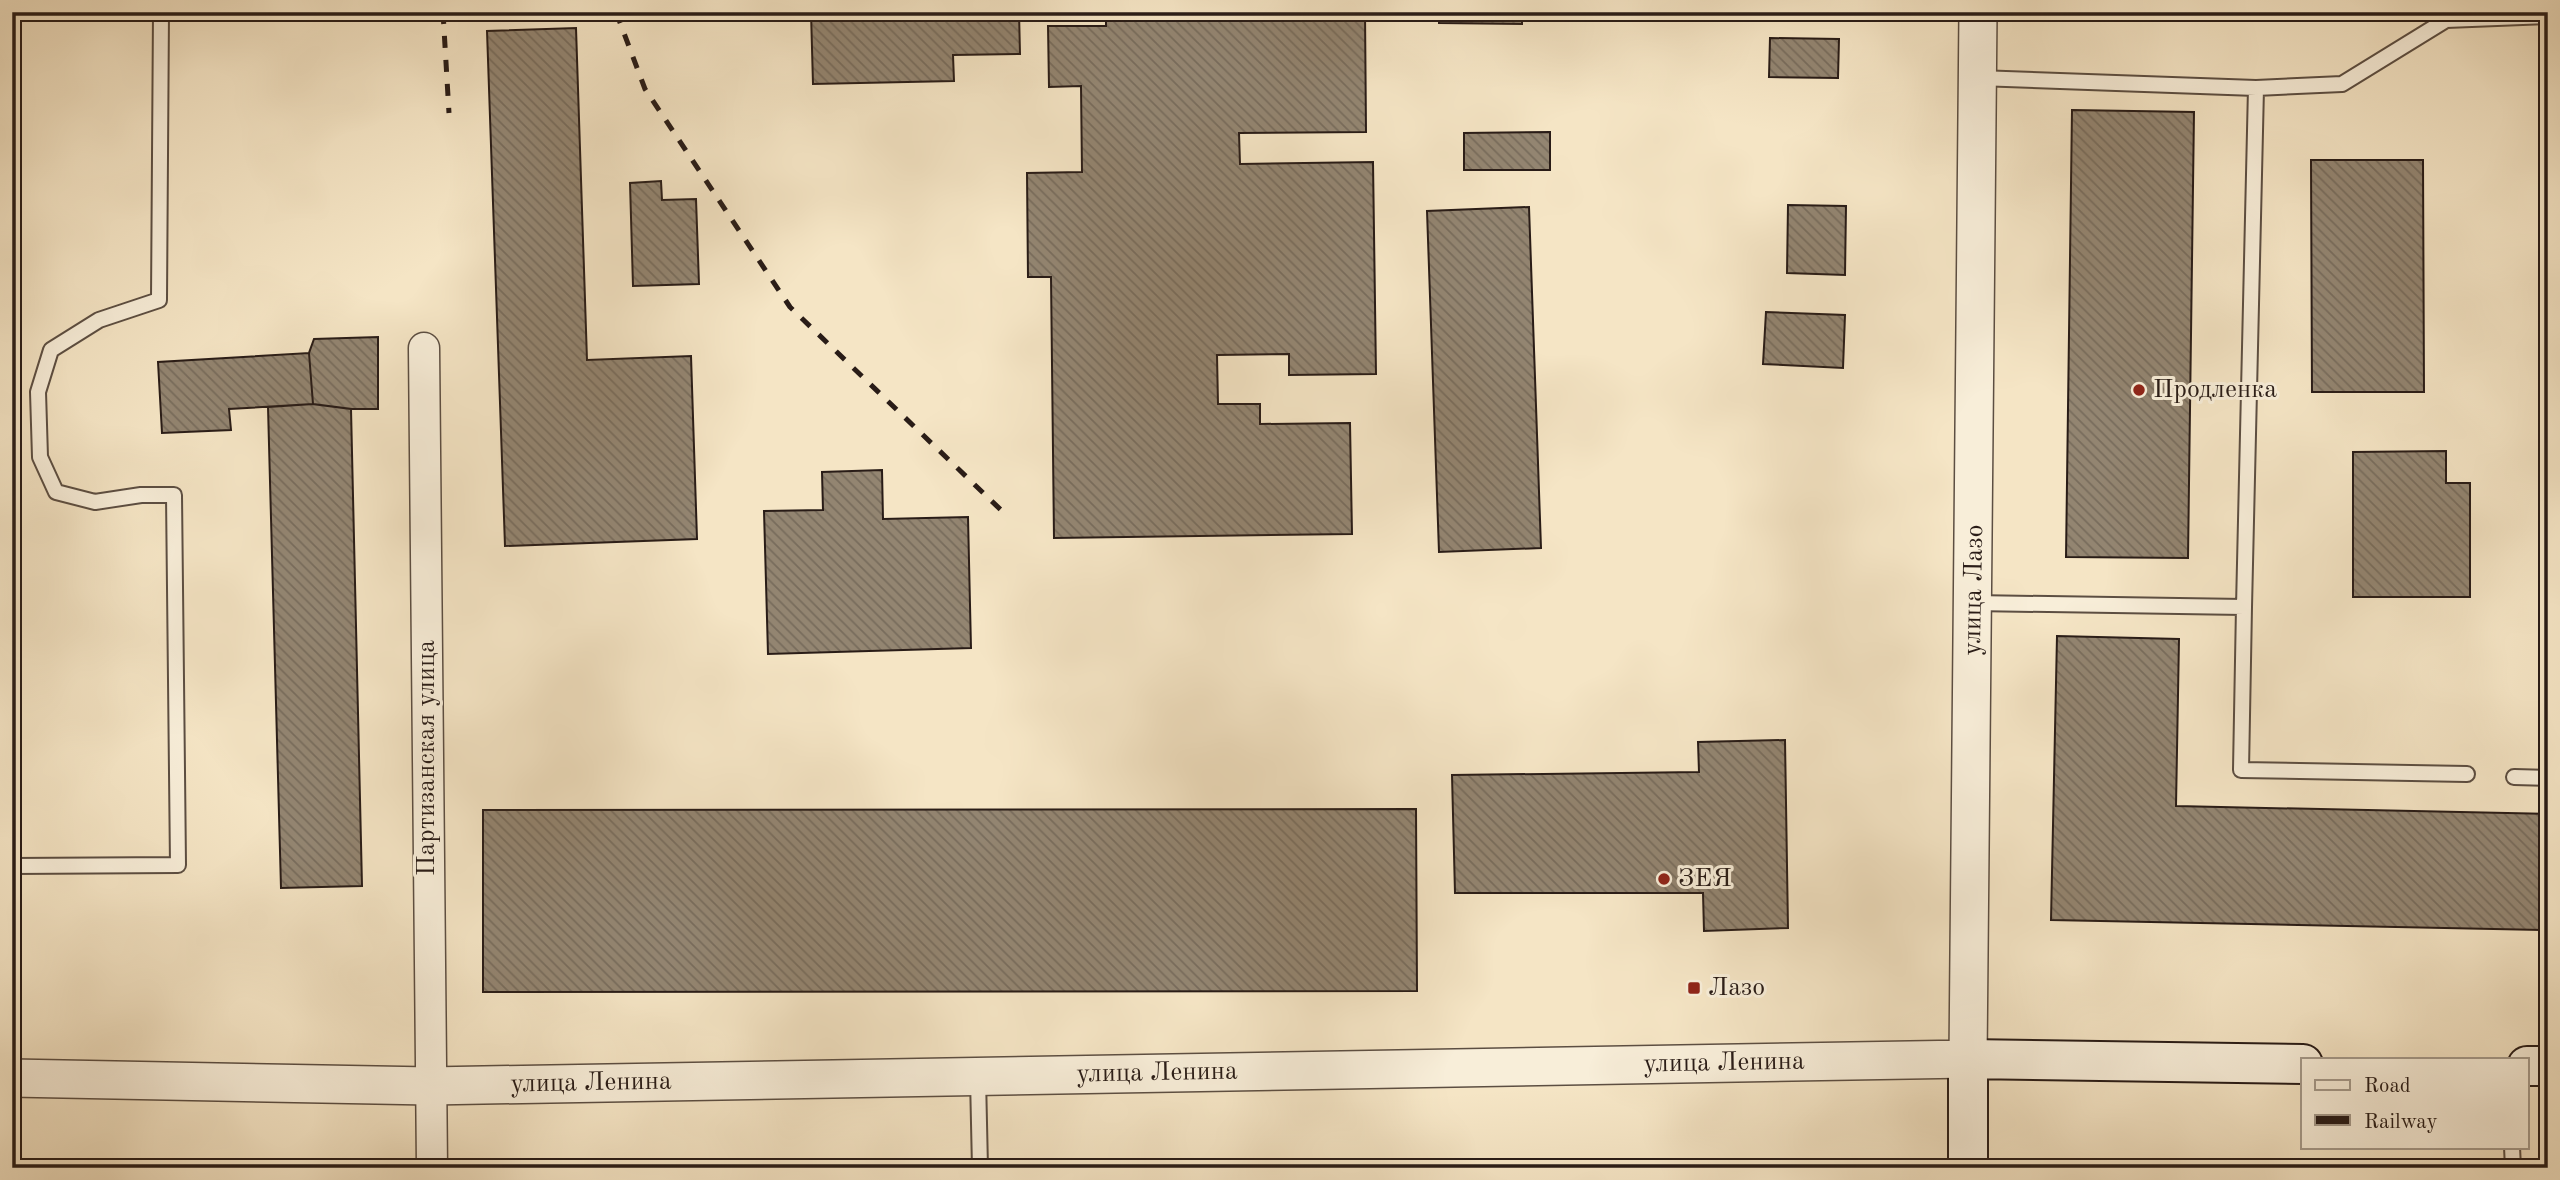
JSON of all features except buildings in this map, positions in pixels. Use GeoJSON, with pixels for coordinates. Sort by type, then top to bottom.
{"type":"FeatureCollection","features":[{"type":"Feature","properties":{"kind":"main road","name":"улица Ленина"},"geometry":{"type":"LineString","coordinates":[[1968,1059],[2301,1063]]}},
{"type":"Feature","properties":{"kind":"main road","name":"улица Лазо"},"geometry":{"type":"LineString","coordinates":[[1968,1059],[1968,1168]]}},
{"type":"Feature","properties":{"kind":"main road"},"geometry":{"type":"LineString","coordinates":[[2528,1066],[2548,1066]]}},
{"type":"Feature","properties":{"kind":"street","name":"улица Лазо"},"geometry":{"type":"LineString","coordinates":[[1968,1059],[1978,12]]}},
{"type":"Feature","properties":{"kind":"street","name":"Партизанская улица"},"geometry":{"type":"LineString","coordinates":[[424,348],[432,1168]]}},
{"type":"Feature","properties":{"kind":"street","name":"улица Ленина"},"geometry":{"type":"LineString","coordinates":[[12,1078],[430,1086],[1968,1059]]}},
{"type":"Feature","properties":{"kind":"lane"},"geometry":{"type":"LineString","coordinates":[[12,866],[178,865],[174,495],[141,495],[95,502],[56,492],[40,457],[38,392],[51,350],[99,320],[159,300],[161,12]]}},
{"type":"Feature","properties":{"kind":"lane"},"geometry":{"type":"LineString","coordinates":[[1978,78],[2256,88],[2342,84],[2446,16],[2548,16]]}},
{"type":"Feature","properties":{"kind":"lane"},"geometry":{"type":"LineString","coordinates":[[2256,88],[2241,769],[2468,774]]}},
{"type":"Feature","properties":{"kind":"lane"},"geometry":{"type":"LineString","coordinates":[[1973,603],[2244,607]]}},
{"type":"Feature","properties":{"kind":"lane"},"geometry":{"type":"LineString","coordinates":[[2514,777],[2548,778]]}},
{"type":"Feature","properties":{"kind":"lane"},"geometry":{"type":"LineString","coordinates":[[978,1077],[980,1168]]}},
{"type":"Feature","properties":{"kind":"lane"},"geometry":{"type":"LineString","coordinates":[[2512,1148],[2513,1168]]}},
{"type":"Feature","properties":{"kind":"railway"},"geometry":{"type":"LineString","coordinates":[[443,12],[449,113]]}},
{"type":"Feature","properties":{"kind":"railway"},"geometry":{"type":"LineString","coordinates":[[616,12],[645,89],[790,307],[1002,511]]}},
{"type":"Feature","properties":{"kind":"place","name":"Продленка"},"geometry":{"type":"Point","coordinates":[2139,390]}},
{"type":"Feature","properties":{"kind":"place","name":"ЗЕЯ"},"geometry":{"type":"Point","coordinates":[1664,879]}},
{"type":"Feature","properties":{"kind":"place","name":"Лазо"},"geometry":{"type":"Point","coordinates":[1694,988]}}]}
